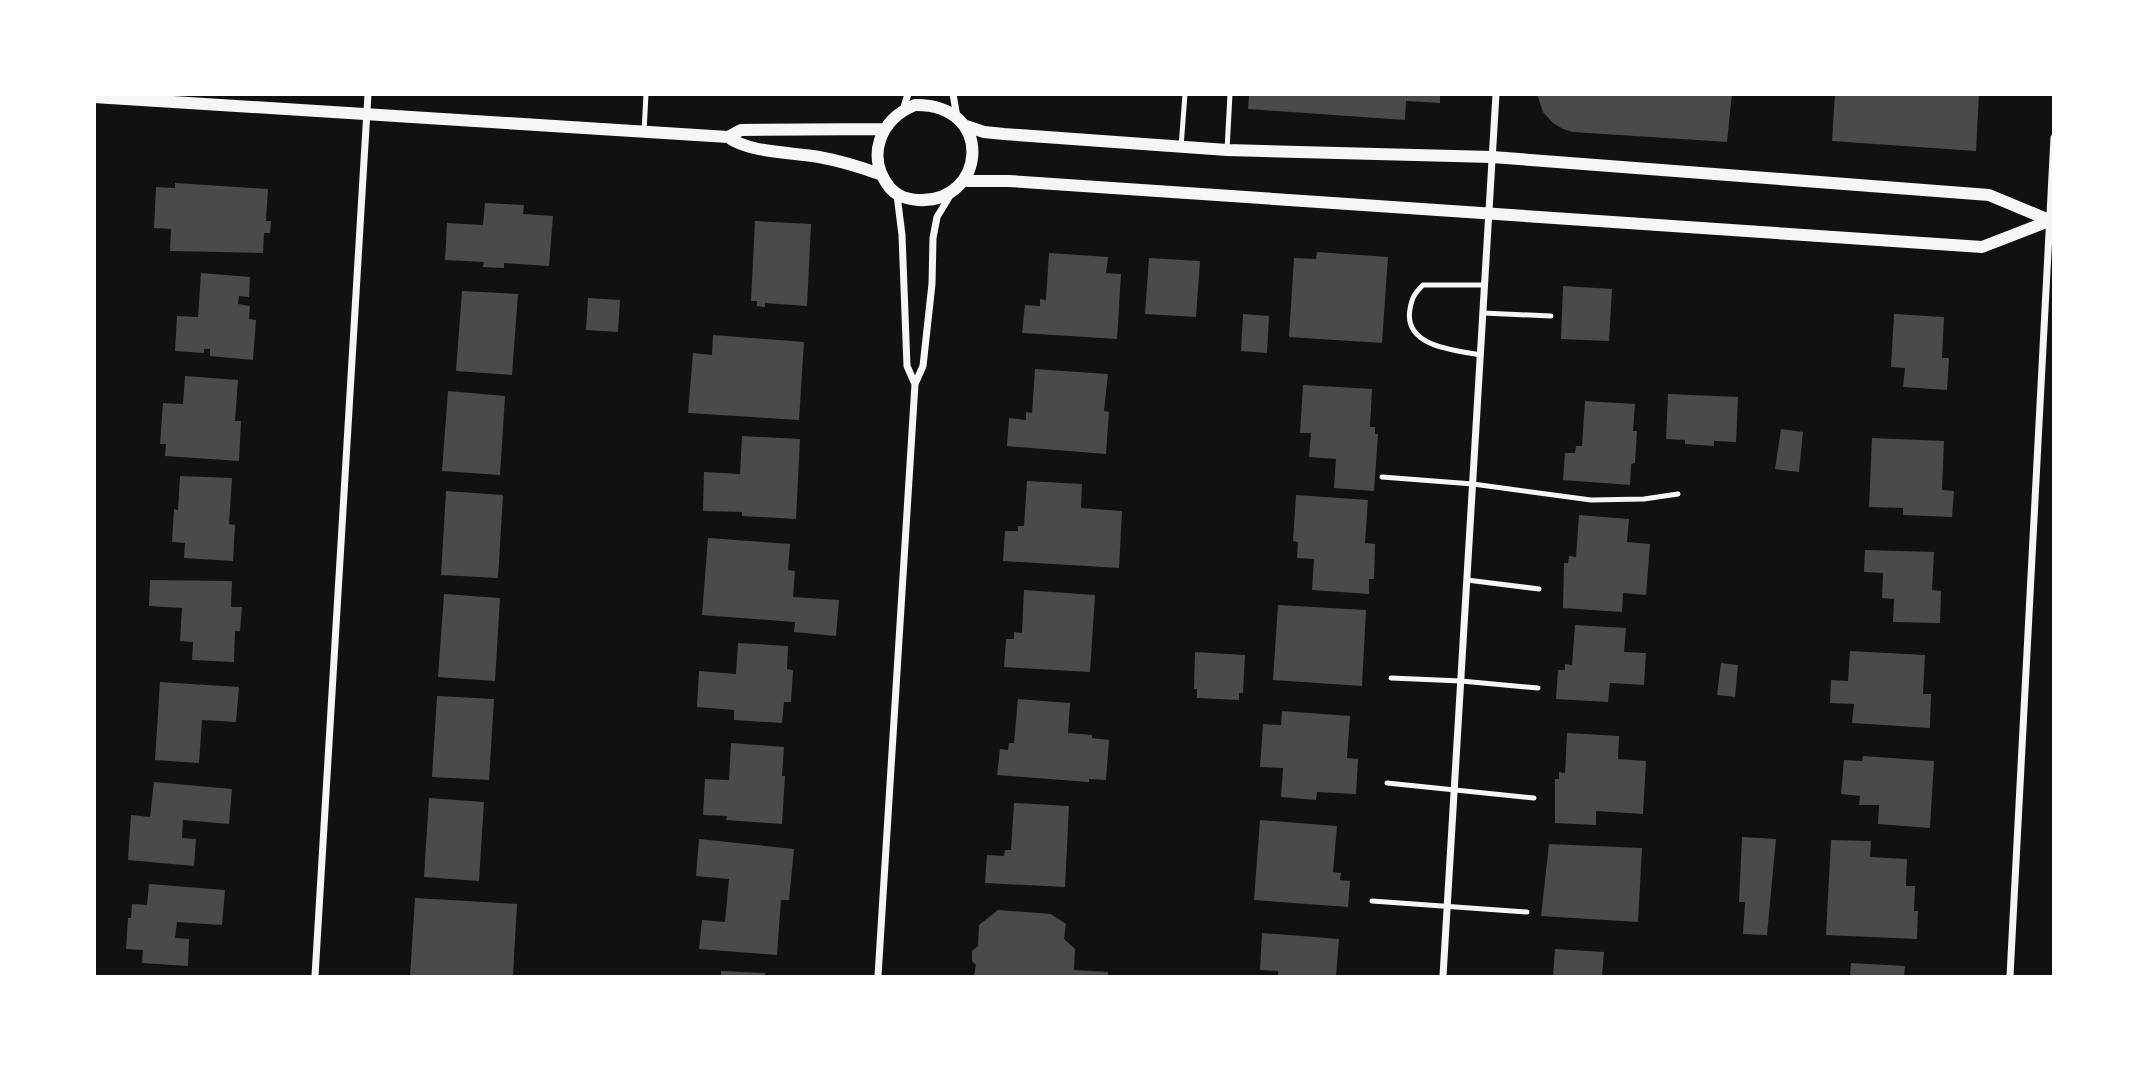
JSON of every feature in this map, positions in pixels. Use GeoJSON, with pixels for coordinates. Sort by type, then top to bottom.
{"type":"FeatureCollection","features":[{"type":"Feature","properties":{"kind":"street"},"geometry":{"type":"LineString","coordinates":[[315,976],[368,94]]}},
{"type":"Feature","properties":{"kind":"street"},"geometry":{"type":"LineString","coordinates":[[903,110],[908,94]]}},
{"type":"Feature","properties":{"kind":"street"},"geometry":{"type":"LineString","coordinates":[[878,976],[915,384],[923,366],[937,217],[951,193],[963,181],[972,156],[971,140],[953,94]]}},
{"type":"Feature","properties":{"kind":"street"},"geometry":{"type":"LineString","coordinates":[[1443,976],[1496,94]]}},
{"type":"Feature","properties":{"kind":"street"},"geometry":{"type":"LineString","coordinates":[[94,97],[728,136],[741,130],[884,129]]}},
{"type":"Feature","properties":{"kind":"street"},"geometry":{"type":"LineString","coordinates":[[915,384],[907,366],[902,235],[897,195],[882,175],[878,147],[884,129],[892,118],[915,106],[944,108],[962,122],[984,132],[1004,134],[1227,150],[1492,157],[1989,195],[2051,221]]}},
{"type":"Feature","properties":{"kind":"street"},"geometry":{"type":"LineString","coordinates":[[728,136],[739,145],[856,164],[882,175]]}},
{"type":"Feature","properties":{"kind":"street"},"geometry":{"type":"LineString","coordinates":[[2010,976],[2051,221],[2053,138]]}},
{"type":"Feature","properties":{"kind":"street"},"geometry":{"type":"LineString","coordinates":[[963,181],[1009,181],[1982,247],[2051,221]]}},
{"type":"Feature","properties":{"kind":"street"},"geometry":{"type":"LineString","coordinates":[[897,195],[923,200],[951,193]]}},
{"type":"Feature","properties":{"kind":"lane"},"geometry":{"type":"LineString","coordinates":[[644,132],[646,94]]}},
{"type":"Feature","properties":{"kind":"lane"},"geometry":{"type":"LineString","coordinates":[[1181,147],[1185,94]]}},
{"type":"Feature","properties":{"kind":"lane"},"geometry":{"type":"LineString","coordinates":[[1227,150],[1230,94]]}},
{"type":"Feature","properties":{"kind":"lane"},"geometry":{"type":"LineString","coordinates":[[1481,355],[1441,348],[1424,340],[1414,331],[1408,317],[1413,295],[1423,285],[1485,285]]}},
{"type":"Feature","properties":{"kind":"lane"},"geometry":{"type":"LineString","coordinates":[[1483,313],[1551,316]]}},
{"type":"Feature","properties":{"kind":"lane"},"geometry":{"type":"LineString","coordinates":[[1382,477],[1473,484],[1591,500],[1644,499],[1678,494]]}},
{"type":"Feature","properties":{"kind":"lane"},"geometry":{"type":"LineString","coordinates":[[1467,580],[1539,589]]}},
{"type":"Feature","properties":{"kind":"lane"},"geometry":{"type":"LineString","coordinates":[[1391,678],[1538,688]]}},
{"type":"Feature","properties":{"kind":"lane"},"geometry":{"type":"LineString","coordinates":[[1387,783],[1534,798]]}},
{"type":"Feature","properties":{"kind":"lane"},"geometry":{"type":"LineString","coordinates":[[1372,901],[1527,912]]}},
{"type":"Feature","properties":{"kind":"building"},"geometry":{"type":"Polygon","coordinates":[[[1249,94],[1440,94],[1440,103],[1406,101],[1405,120],[1248,109],[1249,94]]]}},
{"type":"Feature","properties":{"kind":"building"},"geometry":{"type":"Polygon","coordinates":[[[1537,94],[1732,94],[1727,142],[1573,132],[1553,123],[1543,112],[1537,94]]]}},
{"type":"Feature","properties":{"kind":"building"},"geometry":{"type":"Polygon","coordinates":[[[1835,94],[1979,94],[1976,151],[1832,141],[1835,94]]]}},
{"type":"Feature","properties":{"kind":"building"},"geometry":{"type":"Polygon","coordinates":[[[175,183],[268,189],[266,221],[271,221],[270,233],[264,233],[263,253],[170,251],[171,229],[154,228],[156,187],[175,188],[175,183]]]}},
{"type":"Feature","properties":{"kind":"building"},"geometry":{"type":"Polygon","coordinates":[[[485,203],[524,205],[523,214],[553,216],[549,266],[504,263],[504,268],[483,267],[484,262],[445,260],[447,223],[483,225],[485,203]]]}},
{"type":"Feature","properties":{"kind":"building"},"geometry":{"type":"Polygon","coordinates":[[[755,221],[811,224],[807,306],[765,303],[765,307],[757,306],[757,301],[751,301],[755,221]]]}},
{"type":"Feature","properties":{"kind":"building"},"geometry":{"type":"Polygon","coordinates":[[[1317,252],[1388,257],[1382,343],[1289,337],[1294,258],[1316,259],[1317,252]]]}},
{"type":"Feature","properties":{"kind":"building"},"geometry":{"type":"Polygon","coordinates":[[[1049,253],[1108,257],[1106,273],[1121,274],[1117,339],[1022,333],[1025,305],[1040,306],[1040,299],[1046,300],[1049,253]]]}},
{"type":"Feature","properties":{"kind":"building"},"geometry":{"type":"Polygon","coordinates":[[[1149,258],[1200,261],[1196,317],[1145,314],[1149,258]]]}},
{"type":"Feature","properties":{"kind":"building"},"geometry":{"type":"Polygon","coordinates":[[[201,273],[250,277],[249,297],[239,296],[238,304],[250,306],[249,319],[256,320],[253,360],[210,356],[210,349],[204,349],[204,353],[175,351],[177,316],[198,317],[201,273]]]}},
{"type":"Feature","properties":{"kind":"building"},"geometry":{"type":"Polygon","coordinates":[[[1563,286],[1612,289],[1609,341],[1561,339],[1563,286]]]}},
{"type":"Feature","properties":{"kind":"building"},"geometry":{"type":"Polygon","coordinates":[[[462,291],[518,294],[512,375],[456,371],[462,291]]]}},
{"type":"Feature","properties":{"kind":"building"},"geometry":{"type":"Polygon","coordinates":[[[588,298],[620,300],[618,332],[586,330],[588,298]]]}},
{"type":"Feature","properties":{"kind":"building"},"geometry":{"type":"Polygon","coordinates":[[[1243,314],[1269,316],[1267,353],[1241,351],[1243,314]]]}},
{"type":"Feature","properties":{"kind":"building"},"geometry":{"type":"Polygon","coordinates":[[[1894,314],[1944,317],[1942,358],[1949,358],[1947,390],[1903,387],[1905,368],[1891,367],[1894,314]]]}},
{"type":"Feature","properties":{"kind":"building"},"geometry":{"type":"Polygon","coordinates":[[[713,335],[804,342],[799,420],[688,413],[693,353],[712,355],[713,335]]]}},
{"type":"Feature","properties":{"kind":"building"},"geometry":{"type":"Polygon","coordinates":[[[1035,369],[1108,374],[1104,411],[1109,412],[1106,454],[1007,446],[1009,418],[1026,420],[1026,412],[1032,413],[1035,369]]]}},
{"type":"Feature","properties":{"kind":"building"},"geometry":{"type":"Polygon","coordinates":[[[185,376],[238,380],[235,421],[241,421],[239,461],[165,456],[166,444],[160,444],[163,403],[183,404],[185,376]]]}},
{"type":"Feature","properties":{"kind":"building"},"geometry":{"type":"Polygon","coordinates":[[[1303,385],[1372,389],[1370,427],[1375,427],[1375,434],[1378,434],[1374,491],[1334,488],[1336,459],[1309,457],[1311,433],[1300,433],[1303,385]]]}},
{"type":"Feature","properties":{"kind":"building"},"geometry":{"type":"Polygon","coordinates":[[[448,391],[505,396],[500,475],[442,471],[448,391]]]}},
{"type":"Feature","properties":{"kind":"building"},"geometry":{"type":"Polygon","coordinates":[[[1668,394],[1738,397],[1736,442],[1714,441],[1714,446],[1685,444],[1685,440],[1666,439],[1668,394]]]}},
{"type":"Feature","properties":{"kind":"building"},"geometry":{"type":"Polygon","coordinates":[[[1585,401],[1635,404],[1633,431],[1637,431],[1635,463],[1631,464],[1630,485],[1563,480],[1565,453],[1575,453],[1576,446],[1582,446],[1585,401]]]}},
{"type":"Feature","properties":{"kind":"building"},"geometry":{"type":"Polygon","coordinates":[[[1781,429],[1803,432],[1799,472],[1775,469],[1781,429]]]}},
{"type":"Feature","properties":{"kind":"building"},"geometry":{"type":"Polygon","coordinates":[[[742,436],[800,439],[796,519],[742,516],[742,512],[703,511],[704,472],[740,474],[742,436]]]}},
{"type":"Feature","properties":{"kind":"building"},"geometry":{"type":"Polygon","coordinates":[[[1872,438],[1944,441],[1942,490],[1954,491],[1952,517],[1903,515],[1903,508],[1869,507],[1872,438]]]}},
{"type":"Feature","properties":{"kind":"building"},"geometry":{"type":"Polygon","coordinates":[[[180,476],[232,478],[229,524],[235,525],[233,561],[184,558],[185,543],[172,542],[174,509],[178,510],[180,476]]]}},
{"type":"Feature","properties":{"kind":"building"},"geometry":{"type":"Polygon","coordinates":[[[1027,481],[1082,484],[1081,508],[1122,511],[1119,568],[1003,561],[1005,531],[1018,531],[1018,526],[1024,526],[1027,481]]]}},
{"type":"Feature","properties":{"kind":"building"},"geometry":{"type":"Polygon","coordinates":[[[446,491],[503,495],[498,578],[441,575],[446,491]]]}},
{"type":"Feature","properties":{"kind":"building"},"geometry":{"type":"Polygon","coordinates":[[[1296,495],[1368,500],[1365,543],[1375,544],[1374,579],[1369,579],[1369,594],[1312,590],[1314,559],[1297,558],[1298,542],[1293,541],[1296,495]]]}},
{"type":"Feature","properties":{"kind":"building"},"geometry":{"type":"Polygon","coordinates":[[[1579,515],[1629,519],[1627,542],[1650,544],[1646,595],[1623,593],[1622,612],[1563,608],[1564,563],[1568,563],[1569,556],[1576,557],[1579,515]]]}},
{"type":"Feature","properties":{"kind":"building"},"geometry":{"type":"Polygon","coordinates":[[[708,538],[790,544],[788,570],[795,571],[793,597],[839,600],[836,636],[794,632],[795,622],[702,615],[708,538]]]}},
{"type":"Feature","properties":{"kind":"building"},"geometry":{"type":"Polygon","coordinates":[[[1865,550],[1934,552],[1932,590],[1941,591],[1940,623],[1893,622],[1894,599],[1882,598],[1883,573],[1864,572],[1865,550]]]}},
{"type":"Feature","properties":{"kind":"building"},"geometry":{"type":"Polygon","coordinates":[[[150,580],[232,581],[231,607],[242,607],[240,631],[235,631],[234,662],[192,660],[193,642],[180,641],[182,608],[149,606],[150,580]]]}},
{"type":"Feature","properties":{"kind":"building"},"geometry":{"type":"Polygon","coordinates":[[[1024,590],[1095,595],[1090,672],[1004,667],[1006,639],[1014,639],[1014,632],[1022,633],[1024,590]]]}},
{"type":"Feature","properties":{"kind":"building"},"geometry":{"type":"Polygon","coordinates":[[[444,594],[500,598],[495,681],[438,677],[444,594]]]}},
{"type":"Feature","properties":{"kind":"building"},"geometry":{"type":"Polygon","coordinates":[[[1278,605],[1366,610],[1362,686],[1273,680],[1278,605]]]}},
{"type":"Feature","properties":{"kind":"building"},"geometry":{"type":"Polygon","coordinates":[[[1575,625],[1626,628],[1624,652],[1646,653],[1644,685],[1610,683],[1608,702],[1556,699],[1558,670],[1565,670],[1565,664],[1572,665],[1575,625]]]}},
{"type":"Feature","properties":{"kind":"building"},"geometry":{"type":"Polygon","coordinates":[[[738,643],[788,646],[787,669],[793,670],[791,702],[784,702],[782,723],[734,720],[734,710],[697,707],[699,671],[736,674],[738,643]]]}},
{"type":"Feature","properties":{"kind":"building"},"geometry":{"type":"Polygon","coordinates":[[[1850,651],[1925,655],[1923,694],[1931,694],[1930,728],[1852,723],[1854,704],[1830,703],[1831,680],[1848,681],[1850,651]]]}},
{"type":"Feature","properties":{"kind":"building"},"geometry":{"type":"Polygon","coordinates":[[[1195,652],[1245,655],[1243,693],[1239,693],[1239,700],[1197,698],[1197,689],[1194,689],[1195,652]]]}},
{"type":"Feature","properties":{"kind":"building"},"geometry":{"type":"Polygon","coordinates":[[[1721,663],[1738,665],[1735,697],[1717,695],[1721,663]]]}},
{"type":"Feature","properties":{"kind":"building"},"geometry":{"type":"Polygon","coordinates":[[[160,682],[239,687],[236,722],[202,720],[199,763],[155,760],[160,682]]]}},
{"type":"Feature","properties":{"kind":"building"},"geometry":{"type":"Polygon","coordinates":[[[437,696],[494,699],[489,780],[432,777],[437,696]]]}},
{"type":"Feature","properties":{"kind":"building"},"geometry":{"type":"Polygon","coordinates":[[[1018,699],[1070,703],[1068,733],[1109,740],[1106,780],[1089,779],[1089,782],[997,775],[1000,749],[1008,750],[1009,743],[1014,743],[1018,699]]]}},
{"type":"Feature","properties":{"kind":"building"},"geometry":{"type":"Polygon","coordinates":[[[1282,711],[1350,716],[1347,758],[1358,759],[1356,794],[1317,792],[1316,800],[1281,797],[1283,768],[1260,767],[1263,724],[1281,725],[1282,711]]]}},
{"type":"Feature","properties":{"kind":"building"},"geometry":{"type":"Polygon","coordinates":[[[1567,733],[1619,736],[1618,759],[1646,761],[1643,814],[1596,811],[1596,825],[1555,823],[1555,779],[1559,779],[1559,772],[1565,773],[1567,733]]]}},
{"type":"Feature","properties":{"kind":"building"},"geometry":{"type":"Polygon","coordinates":[[[731,743],[784,747],[782,824],[726,820],[727,816],[703,815],[705,779],[729,780],[731,743]]]}},
{"type":"Feature","properties":{"kind":"building"},"geometry":{"type":"Polygon","coordinates":[[[1863,756],[1934,761],[1930,828],[1878,824],[1879,805],[1859,805],[1860,796],[1841,794],[1844,760],[1862,761],[1863,756]]]}},
{"type":"Feature","properties":{"kind":"building"},"geometry":{"type":"Polygon","coordinates":[[[154,782],[232,789],[229,824],[183,820],[182,838],[196,839],[194,866],[128,860],[131,815],[150,817],[154,782]]]}},
{"type":"Feature","properties":{"kind":"building"},"geometry":{"type":"Polygon","coordinates":[[[429,798],[484,802],[479,881],[424,877],[429,798]]]}},
{"type":"Feature","properties":{"kind":"building"},"geometry":{"type":"Polygon","coordinates":[[[1014,803],[1069,806],[1065,887],[985,883],[987,855],[1004,856],[1005,850],[1011,850],[1014,803]]]}},
{"type":"Feature","properties":{"kind":"building"},"geometry":{"type":"Polygon","coordinates":[[[1260,820],[1337,826],[1333,872],[1341,873],[1340,880],[1350,881],[1348,907],[1254,900],[1260,820]]]}},
{"type":"Feature","properties":{"kind":"building"},"geometry":{"type":"Polygon","coordinates":[[[1742,837],[1776,839],[1767,935],[1743,934],[1745,902],[1739,902],[1742,837]]]}},
{"type":"Feature","properties":{"kind":"building"},"geometry":{"type":"Polygon","coordinates":[[[699,839],[794,849],[789,900],[781,900],[777,955],[699,949],[702,920],[725,922],[729,879],[696,876],[699,839]]]}},
{"type":"Feature","properties":{"kind":"building"},"geometry":{"type":"Polygon","coordinates":[[[1831,840],[1871,841],[1870,857],[1907,859],[1906,886],[1915,886],[1917,939],[1826,935],[1831,840]]]}},
{"type":"Feature","properties":{"kind":"building"},"geometry":{"type":"Polygon","coordinates":[[[1549,844],[1642,848],[1638,922],[1541,916],[1549,844]]]}},
{"type":"Feature","properties":{"kind":"building"},"geometry":{"type":"Polygon","coordinates":[[[149,884],[225,890],[222,925],[177,922],[175,938],[189,939],[188,966],[142,963],[143,950],[126,949],[128,918],[131,918],[132,904],[147,905],[149,884]]]}},
{"type":"Feature","properties":{"kind":"building"},"geometry":{"type":"Polygon","coordinates":[[[415,898],[517,904],[513,976],[410,976],[415,898]]]}},
{"type":"Feature","properties":{"kind":"building"},"geometry":{"type":"Polygon","coordinates":[[[998,910],[1051,914],[1066,924],[1064,939],[1075,949],[1074,970],[1108,972],[1108,976],[974,976],[976,965],[972,961],[972,951],[978,946],[979,925],[998,910]]]}},
{"type":"Feature","properties":{"kind":"building"},"geometry":{"type":"Polygon","coordinates":[[[1262,933],[1339,939],[1336,976],[1278,976],[1278,971],[1260,970],[1262,933]]]}},
{"type":"Feature","properties":{"kind":"building"},"geometry":{"type":"Polygon","coordinates":[[[1555,949],[1604,952],[1602,976],[1553,976],[1555,949]]]}},
{"type":"Feature","properties":{"kind":"building"},"geometry":{"type":"Polygon","coordinates":[[[1851,963],[1905,966],[1904,976],[1850,976],[1851,963]]]}},
{"type":"Feature","properties":{"kind":"building"},"geometry":{"type":"Polygon","coordinates":[[[721,971],[765,973],[765,976],[721,976],[721,971]]]}}]}
